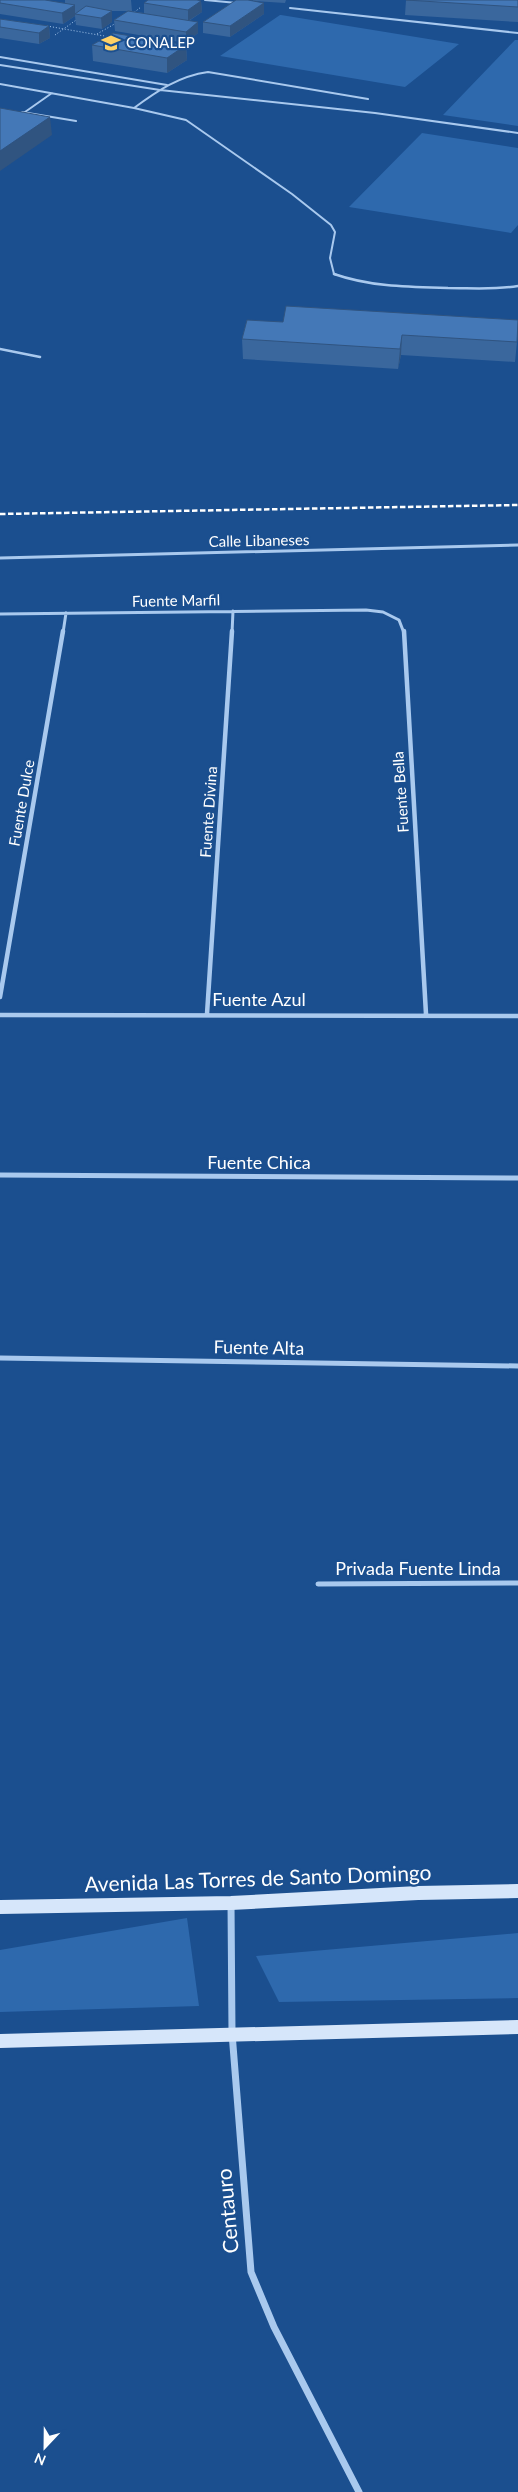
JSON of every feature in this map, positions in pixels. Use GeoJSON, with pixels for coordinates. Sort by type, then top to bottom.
{"type":"FeatureCollection","features":[{"type":"Feature","properties":{"kind":"street","name":"Calle Libaneses"},"geometry":{"type":"LineString","coordinates":[[0,558],[518,545]]}},
{"type":"Feature","properties":{"kind":"street","name":"Fuente Marfil"},"geometry":{"type":"LineString","coordinates":[[0,614],[352,610]]}},
{"type":"Feature","properties":{"kind":"street","name":"Fuente Bella"},"geometry":{"type":"LineString","coordinates":[[352,610],[383,612],[393,616],[399,620],[404,632],[426,1014]]}},
{"type":"Feature","properties":{"kind":"street","name":"Fuente Divina"},"geometry":{"type":"LineString","coordinates":[[207,1014],[233,611]]}},
{"type":"Feature","properties":{"kind":"street","name":"Fuente Dulce"},"geometry":{"type":"LineString","coordinates":[[0,997],[66,613]]}},
{"type":"Feature","properties":{"kind":"street","name":"Fuente Azul"},"geometry":{"type":"LineString","coordinates":[[0,1015],[426,1014],[518,1016]]}},
{"type":"Feature","properties":{"kind":"street","name":"Fuente Chica"},"geometry":{"type":"LineString","coordinates":[[0,1175],[518,1178]]}},
{"type":"Feature","properties":{"kind":"street","name":"Fuente Alta"},"geometry":{"type":"LineString","coordinates":[[0,1358],[518,1366]]}},
{"type":"Feature","properties":{"kind":"street","name":"Privada Fuente Linda"},"geometry":{"type":"LineString","coordinates":[[318,1584],[518,1583]]}},
{"type":"Feature","properties":{"kind":"street","name":"Avenida Las Torres de Santo Domingo"},"geometry":{"type":"LineString","coordinates":[[0,1907],[231,1903],[418,1893],[518,1891]]}},
{"type":"Feature","properties":{"kind":"street","name":"Centauro"},"geometry":{"type":"LineString","coordinates":[[231,1903],[232,2034],[244,2218],[251,2272],[274,2327],[359,2492]]}},
{"type":"Feature","properties":{"kind":"street"},"geometry":{"type":"LineString","coordinates":[[0,2041],[518,2027]]}},
{"type":"Feature","properties":{"kind":"lane"},"geometry":{"type":"LineString","coordinates":[[205,0],[243,3]]}},
{"type":"Feature","properties":{"kind":"lane"},"geometry":{"type":"LineString","coordinates":[[290,8],[518,32]]}},
{"type":"Feature","properties":{"kind":"lane"},"geometry":{"type":"LineString","coordinates":[[0,57],[167,85]]}},
{"type":"Feature","properties":{"kind":"lane"},"geometry":{"type":"LineString","coordinates":[[0,65],[160,90],[375,113],[518,133]]}},
{"type":"Feature","properties":{"kind":"lane"},"geometry":{"type":"LineString","coordinates":[[134,108],[167,85],[194,72],[213,72],[368,99]]}},
{"type":"Feature","properties":{"kind":"lane"},"geometry":{"type":"LineString","coordinates":[[0,84],[134,108],[168,115],[193,123],[324,219],[335,232],[330,258],[334,274],[348,280],[396,286],[467,288],[518,286]]}},
{"type":"Feature","properties":{"kind":"lane"},"geometry":{"type":"LineString","coordinates":[[18,116],[52,94]]}},
{"type":"Feature","properties":{"kind":"lane"},"geometry":{"type":"LineString","coordinates":[[16,111],[76,121]]}},
{"type":"Feature","properties":{"kind":"lane"},"geometry":{"type":"LineString","coordinates":[[0,349],[40,357]]}},
{"type":"Feature","properties":{"kind":"path"},"geometry":{"type":"LineString","coordinates":[[138,17],[129,15],[142,7]]}},
{"type":"Feature","properties":{"kind":"path"},"geometry":{"type":"LineString","coordinates":[[55,35],[85,13]]}},
{"type":"Feature","properties":{"kind":"path"},"geometry":{"type":"LineString","coordinates":[[97,34],[122,20],[112,18]]}},
{"type":"Feature","properties":{"kind":"path"},"geometry":{"type":"LineString","coordinates":[[44,26],[116,38]]}},
{"type":"Feature","properties":{"kind":"shaded area"},"geometry":{"type":"Polygon","coordinates":[[[280,15],[459,44],[405,87],[220,56],[280,15]]]}},
{"type":"Feature","properties":{"kind":"shaded area"},"geometry":{"type":"Polygon","coordinates":[[[515,40],[518,40],[518,126],[443,115],[515,40]]]}},
{"type":"Feature","properties":{"kind":"shaded area"},"geometry":{"type":"Polygon","coordinates":[[[422,133],[518,148],[518,225],[511,233],[349,207],[422,133]]]}},
{"type":"Feature","properties":{"kind":"shaded area"},"geometry":{"type":"Polygon","coordinates":[[[187,1918],[199,2006],[0,2012],[0,1950],[187,1918]]]}},
{"type":"Feature","properties":{"kind":"shaded area"},"geometry":{"type":"Polygon","coordinates":[[[518,1933],[518,1998],[279,2002],[256,1956],[518,1933]]]}},
{"type":"Feature","properties":{"kind":"building"},"geometry":{"type":"Polygon","coordinates":[[[0,0],[45,0],[75,5],[62,13],[0,3],[0,0]]]}},
{"type":"Feature","properties":{"kind":"building"},"geometry":{"type":"Polygon","coordinates":[[[148,0],[201,1],[188,10],[144,3],[148,0]]]}},
{"type":"Feature","properties":{"kind":"building"},"geometry":{"type":"Polygon","coordinates":[[[236,0],[264,3],[230,26],[203,22],[236,0]]]}},
{"type":"Feature","properties":{"kind":"building"},"geometry":{"type":"Polygon","coordinates":[[[406,0],[518,0],[518,7],[406,0]]]}},
{"type":"Feature","properties":{"kind":"building"},"geometry":{"type":"Polygon","coordinates":[[[86,6],[112,11],[101,18],[75,14],[86,6]]]}},
{"type":"Feature","properties":{"kind":"building"},"geometry":{"type":"Polygon","coordinates":[[[128,11],[198,22],[186,32],[114,20],[128,11]]]}},
{"type":"Feature","properties":{"kind":"building"},"geometry":{"type":"Polygon","coordinates":[[[0,19],[49,26],[39,33],[0,27],[0,19]]]}},
{"type":"Feature","properties":{"kind":"building"},"geometry":{"type":"Polygon","coordinates":[[[113,33],[186,45],[167,58],[92,45],[113,33]]]}},
{"type":"Feature","properties":{"kind":"building"},"geometry":{"type":"Polygon","coordinates":[[[0,108],[50,117],[0,151],[0,108]]]}},
{"type":"Feature","properties":{"kind":"building"},"geometry":{"type":"Polygon","coordinates":[[[286,306],[518,320],[517,342],[402,335],[400,349],[242,339],[247,320],[283,322],[286,306]]]}},
{"type":"Feature","properties":{"kind":"railway"},"geometry":{"type":"LineString","coordinates":[[0,514],[518,505]]}},
{"type":"Feature","properties":{"kind":"place","name":"CONALEP"},"geometry":{"type":"Point","coordinates":[111,43]}}]}
